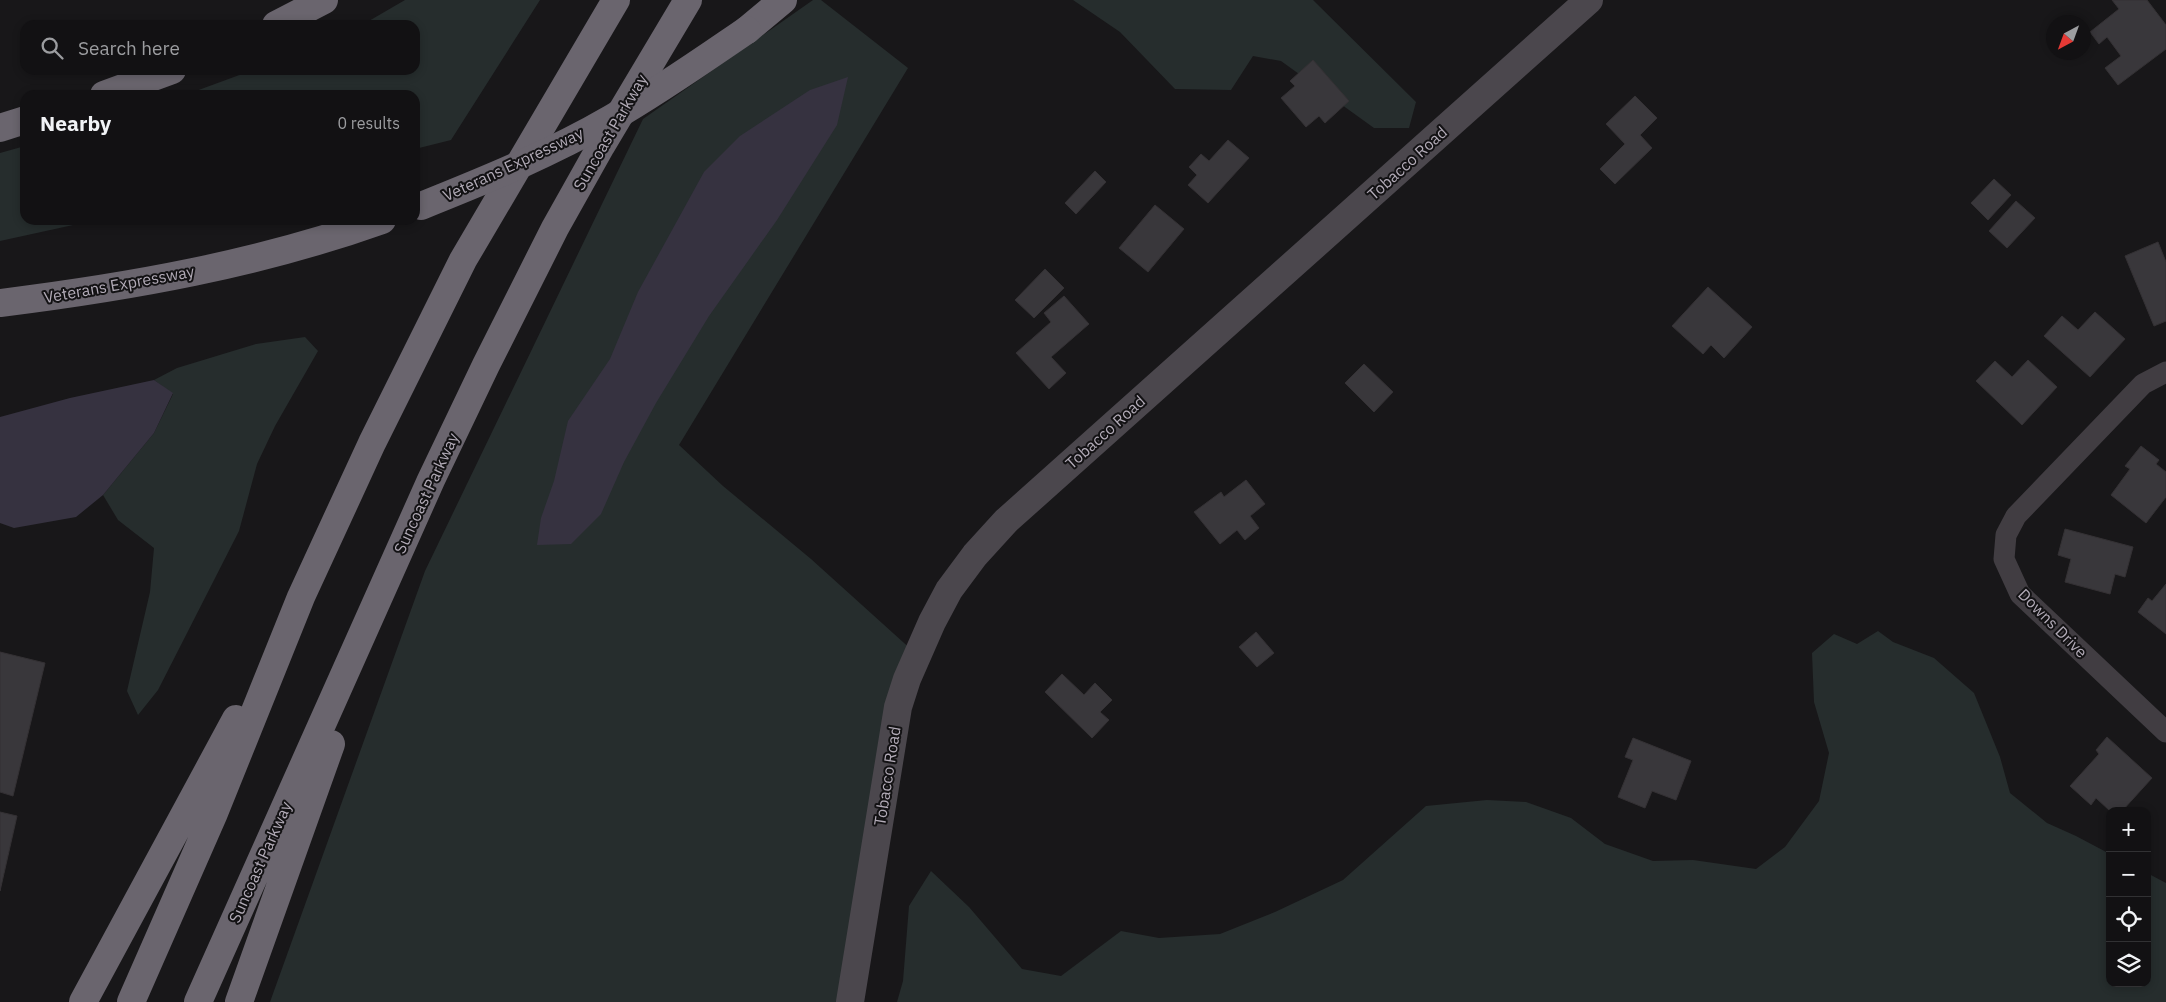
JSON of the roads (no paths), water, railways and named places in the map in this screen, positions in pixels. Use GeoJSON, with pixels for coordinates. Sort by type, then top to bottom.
{"type":"FeatureCollection","features":[{"type":"Feature","properties":{"kind":"highway"},"geometry":{"type":"LineString","coordinates":[[286,20],[324,0]]}},
{"type":"Feature","properties":{"kind":"highway"},"geometry":{"type":"LineString","coordinates":[[131,1002],[214,812],[301,597],[372,443],[463,260],[616,0]]}},
{"type":"Feature","properties":{"kind":"highway","name":"Suncoast Parkway"},"geometry":{"type":"LineString","coordinates":[[198,1002],[384,584],[477,382],[555,228],[600,146],[688,0]]}},
{"type":"Feature","properties":{"kind":"highway","name":"Veterans Expressway"},"geometry":{"type":"LineString","coordinates":[[420,206],[526,162],[612,118],[747,30],[784,0]]}},
{"type":"Feature","properties":{"kind":"highway"},"geometry":{"type":"LineString","coordinates":[[118,90],[158,75]]}},
{"type":"Feature","properties":{"kind":"highway"},"geometry":{"type":"LineString","coordinates":[[0,128],[20,122]]}},
{"type":"Feature","properties":{"kind":"highway","name":"Veterans Expressway"},"geometry":{"type":"LineString","coordinates":[[0,303],[163,278],[314,242],[367,225]]}},
{"type":"Feature","properties":{"kind":"highway"},"geometry":{"type":"LineString","coordinates":[[239,1002],[326,758],[384,584]]}},
{"type":"Feature","properties":{"kind":"highway"},"geometry":{"type":"LineString","coordinates":[[83,1002],[301,597]]}},
{"type":"Feature","properties":{"kind":"street","name":"Tobacco Road"},"geometry":{"type":"LineString","coordinates":[[850,1002],[898,707],[918,651],[949,590],[975,555],[1006,521],[1589,0]]}},
{"type":"Feature","properties":{"kind":"street","name":"Downs Drive"},"geometry":{"type":"LineString","coordinates":[[2166,372],[2144,384],[2016,516],[2006,535],[2004,559],[2020,594],[2166,732]]}}]}
